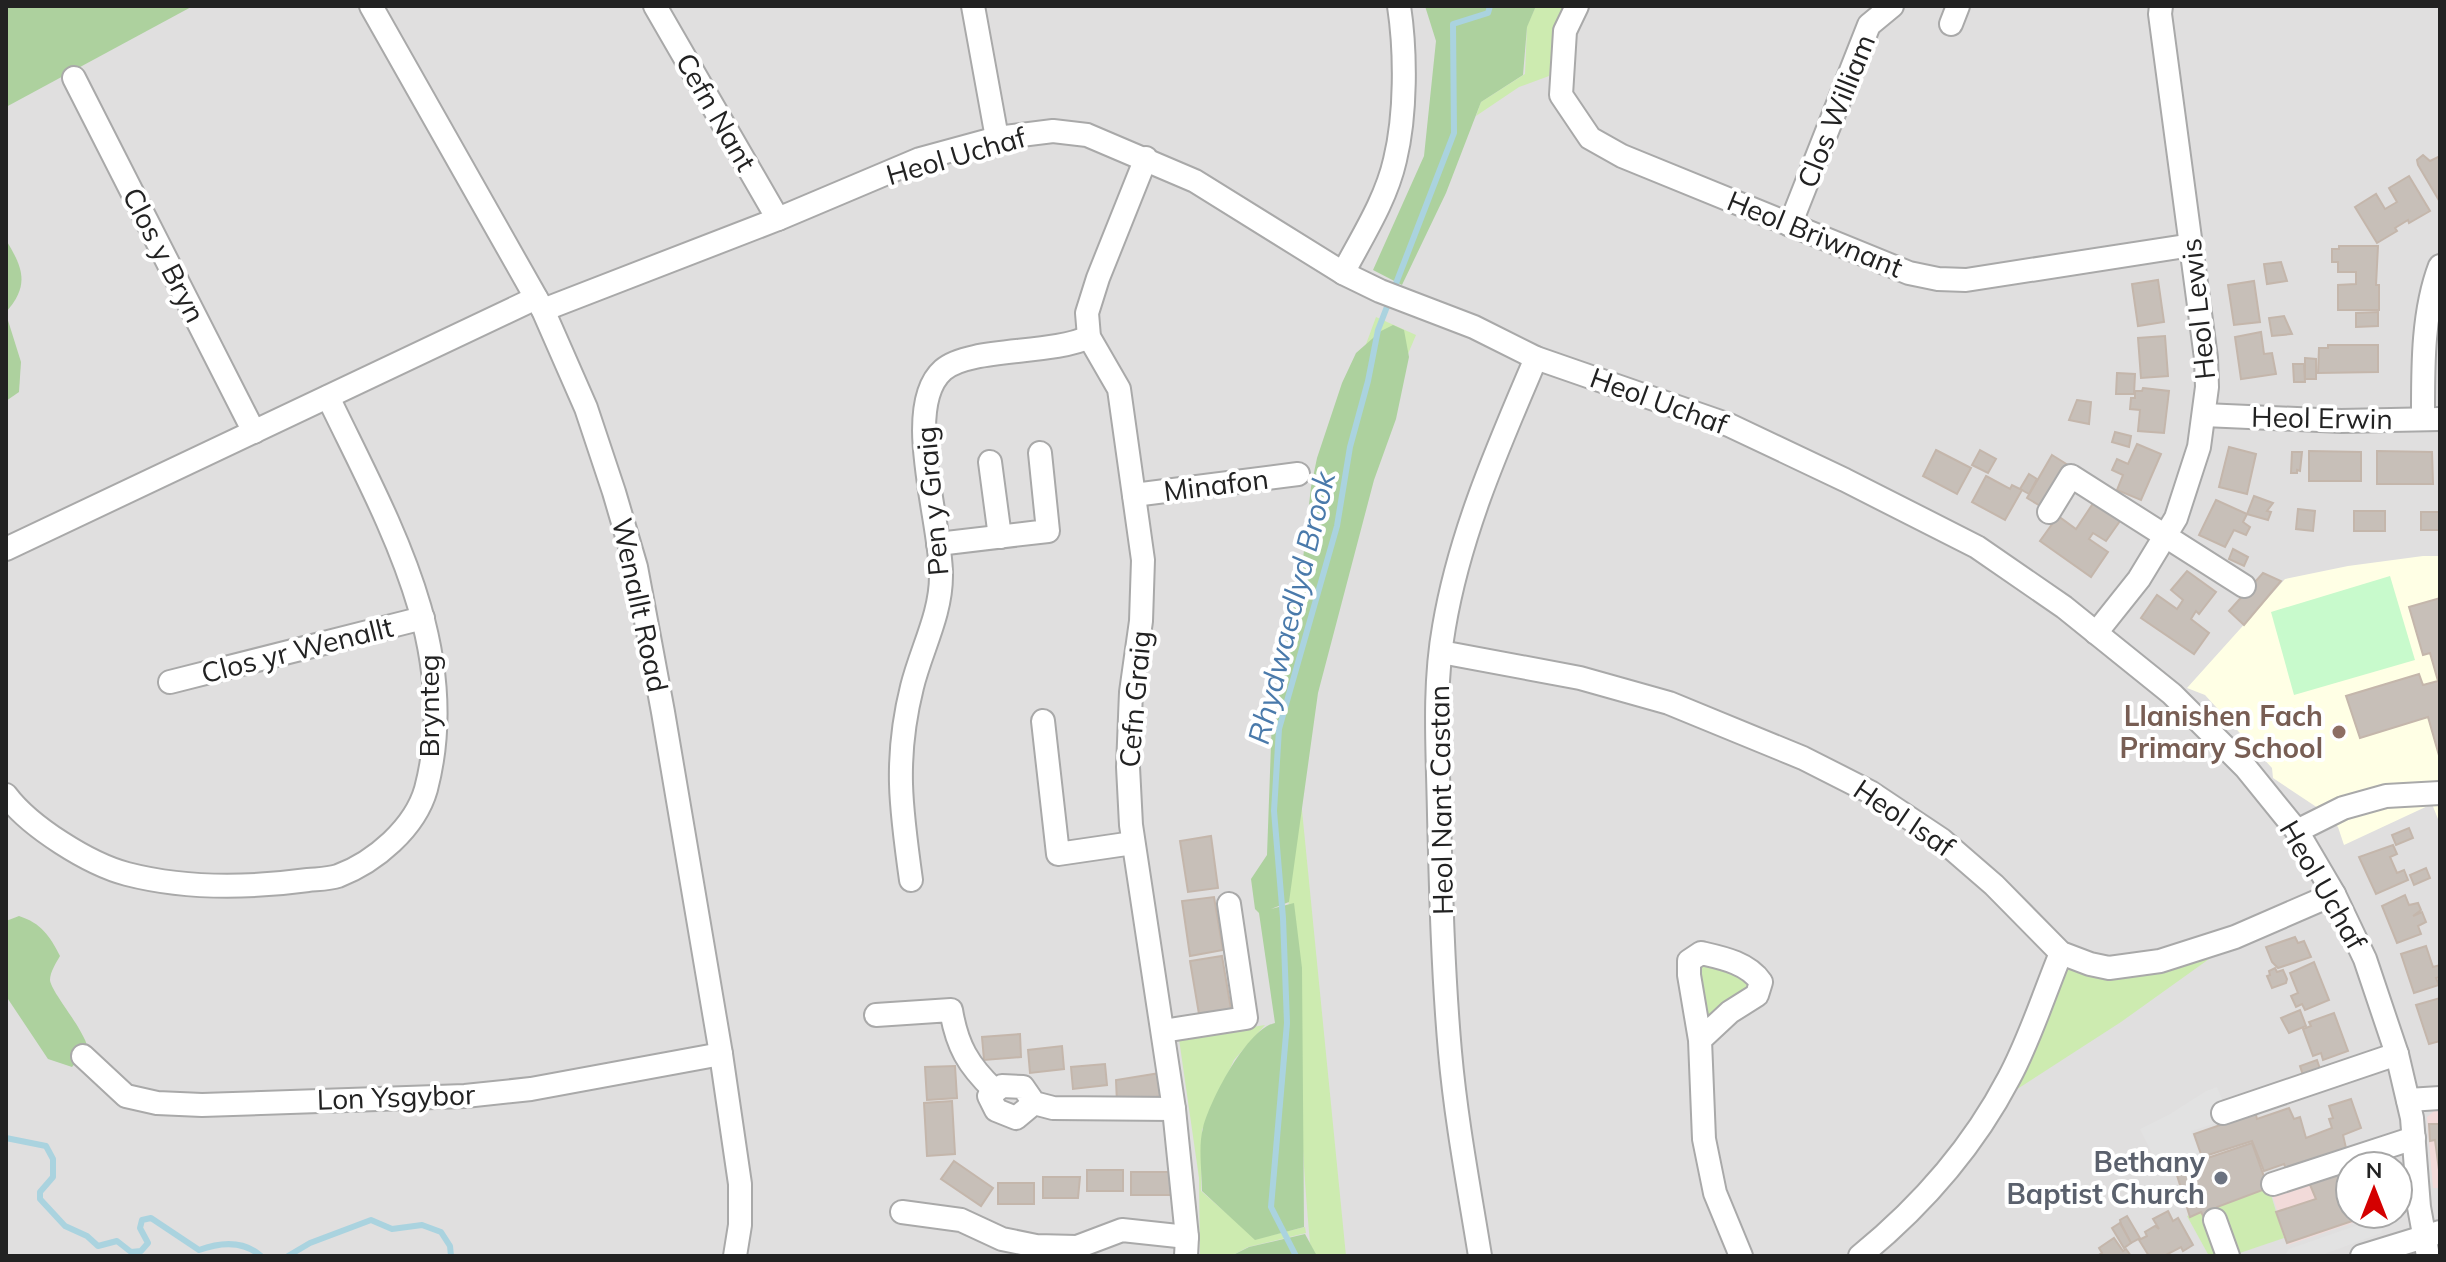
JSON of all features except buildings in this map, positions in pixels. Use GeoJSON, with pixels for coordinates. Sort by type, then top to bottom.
{"type":"FeatureCollection","features":[{"type":"Feature","properties":{"kind":"street","name":"Wenallt Road"},"geometry":{"type":"LineString","coordinates":[[371,6],[540,304],[586,408],[636,567],[721,1054],[740,1184],[740,1225],[735,1256]]}},
{"type":"Feature","properties":{"kind":"street","name":"Cefn Nant"},"geometry":{"type":"LineString","coordinates":[[655,6],[778,219]]}},
{"type":"Feature","properties":{"kind":"street"},"geometry":{"type":"LineString","coordinates":[[973,6],[997,138]]}},
{"type":"Feature","properties":{"kind":"street"},"geometry":{"type":"LineString","coordinates":[[1343,273],[1374,216],[1395,162],[1402,117],[1403,29],[1399,6]]}},
{"type":"Feature","properties":{"kind":"street","name":"Heol Briwnant"},"geometry":{"type":"LineString","coordinates":[[1577,6],[1565,31],[1561,95],[1590,138],[1622,156],[1909,273],[1938,279],[1966,280],[2192,245]]}},
{"type":"Feature","properties":{"kind":"street","name":"Clos William"},"geometry":{"type":"LineString","coordinates":[[1790,225],[1869,25],[1892,6]]}},
{"type":"Feature","properties":{"kind":"street","name":"Heol Lewis"},"geometry":{"type":"LineString","coordinates":[[2096,633],[2139,579],[2176,518],[2199,447],[2204,415],[2206,358],[2161,6]]}},
{"type":"Feature","properties":{"kind":"street","name":"Clos y Bryn"},"geometry":{"type":"LineString","coordinates":[[74,78],[254,432]]}},
{"type":"Feature","properties":{"kind":"street","name":"Heol Uchaf"},"geometry":{"type":"LineString","coordinates":[[540,304],[778,219],[920,159],[997,138],[1053,131],[1087,135],[1195,181],[1343,273],[1389,295],[1474,327],[1536,358],[1729,425],[1845,480],[1977,547],[2096,633],[2172,694],[2246,768],[2297,831],[2334,894],[2365,959],[2397,1054],[2408,1100],[2431,1241]]}},
{"type":"Feature","properties":{"kind":"street"},"geometry":{"type":"LineString","coordinates":[[1089,337],[1087,313],[1098,278],[1146,158]]}},
{"type":"Feature","properties":{"kind":"street"},"geometry":{"type":"LineString","coordinates":[[2432,419],[2428,323],[2433,284],[2440,266]]}},
{"type":"Feature","properties":{"kind":"street"},"geometry":{"type":"LineString","coordinates":[[6,549],[328,397],[540,304]]}},
{"type":"Feature","properties":{"kind":"street","name":"Cefn Graig"},"geometry":{"type":"LineString","coordinates":[[1089,337],[1119,389],[1143,560],[1141,621],[1131,692],[1128,767],[1133,843],[1174,1109],[1187,1246]]}},
{"type":"Feature","properties":{"kind":"street","name":"Pen y Graig"},"geometry":{"type":"LineString","coordinates":[[911,880],[901,814],[899,767],[912,689],[938,608],[941,576],[924,432],[924,405],[929,386],[945,368],[977,357],[1074,344],[1089,337]]}},
{"type":"Feature","properties":{"kind":"street","name":"Heol Nant Castan"},"geometry":{"type":"LineString","coordinates":[[1480,1256],[1450,1054],[1437,729],[1441,652],[1448,602],[1466,533],[1491,463],[1536,358]]}},
{"type":"Feature","properties":{"kind":"street","name":"Brynteg"},"geometry":{"type":"LineString","coordinates":[[6,795],[66,845],[125,873],[175,882],[225,886],[279,884],[337,876],[381,853],[407,825],[425,792],[433,753],[435,699],[430,648],[418,596],[404,558],[328,397]]}},
{"type":"Feature","properties":{"kind":"street","name":"Heol Erwin"},"geometry":{"type":"LineString","coordinates":[[2204,415],[2341,421],[2432,419]]}},
{"type":"Feature","properties":{"kind":"street"},"geometry":{"type":"LineString","coordinates":[[938,544],[1048,531],[1040,453]]}},
{"type":"Feature","properties":{"kind":"street"},"geometry":{"type":"LineString","coordinates":[[990,462],[1000,537]]}},
{"type":"Feature","properties":{"kind":"street","name":"Minafon"},"geometry":{"type":"LineString","coordinates":[[1134,495],[1298,474]]}},
{"type":"Feature","properties":{"kind":"street"},"geometry":{"type":"LineString","coordinates":[[2049,512],[2071,476],[2244,586]]}},
{"type":"Feature","properties":{"kind":"street","name":"Clos yr Wenallt"},"geometry":{"type":"LineString","coordinates":[[170,682],[423,618]]}},
{"type":"Feature","properties":{"kind":"street","name":"Heol Isaf"},"geometry":{"type":"LineString","coordinates":[[1441,652],[1580,678],[1669,703],[1803,758],[1870,792],[1942,840],[1994,885],[2061,953],[2090,964],[2109,968],[2160,961],[2235,937],[2334,894]]}},
{"type":"Feature","properties":{"kind":"street"},"geometry":{"type":"LineString","coordinates":[[1043,721],[1058,854],[1133,843]]}},
{"type":"Feature","properties":{"kind":"street"},"geometry":{"type":"LineString","coordinates":[[2297,831],[2343,808],[2386,796],[2440,793]]}},
{"type":"Feature","properties":{"kind":"street"},"geometry":{"type":"LineString","coordinates":[[1163,1031],[1246,1018],[1229,904]]}},
{"type":"Feature","properties":{"kind":"street"},"geometry":{"type":"LineString","coordinates":[[1860,1256],[1909,1213],[1939,1181],[1994,1105],[2011,1075],[2061,953]]}},
{"type":"Feature","properties":{"kind":"street"},"geometry":{"type":"LineString","coordinates":[[876,1015],[951,1010],[955,1036],[972,1069],[994,1090],[1002,1086],[1023,1087],[1034,1103],[1053,1108],[1174,1109]]}},
{"type":"Feature","properties":{"kind":"street"},"geometry":{"type":"LineString","coordinates":[[1700,1040],[1704,1139],[1715,1193],[1741,1256]]}},
{"type":"Feature","properties":{"kind":"street","name":"Lon Ysgybor"},"geometry":{"type":"LineString","coordinates":[[83,1056],[126,1096],[157,1103],[202,1105],[465,1096],[531,1089],[721,1054]]}},
{"type":"Feature","properties":{"kind":"street"},"geometry":{"type":"LineString","coordinates":[[2223,1113],[2397,1054]]}},
{"type":"Feature","properties":{"kind":"street"},"geometry":{"type":"LineString","coordinates":[[2408,1100],[2440,1098]]}},
{"type":"Feature","properties":{"kind":"street"},"geometry":{"type":"LineString","coordinates":[[2273,1184],[2414,1138]]}},
{"type":"Feature","properties":{"kind":"street"},"geometry":{"type":"LineString","coordinates":[[902,1212],[961,1220],[1036,1251],[1077,1247],[1122,1230],[1187,1246]]}},
{"type":"Feature","properties":{"kind":"street"},"geometry":{"type":"LineString","coordinates":[[2215,1220],[2228,1256]]}},
{"type":"Feature","properties":{"kind":"street"},"geometry":{"type":"LineString","coordinates":[[2362,1256],[2431,1241]]}},
{"type":"Feature","properties":{"kind":"shaded area"},"geometry":{"type":"Polygon","coordinates":[[[107,6],[2440,6],[2440,1256],[6,1256],[6,79],[107,6]]]}},
{"type":"Feature","properties":{"kind":"shaded area","name":"Llanishen Fach Primary School"},"geometry":{"type":"Polygon","coordinates":[[[2440,556],[2440,824],[2432,804],[2344,845],[2338,827],[2318,808],[2273,778],[2272,768],[2205,695],[2187,688],[2285,579],[2348,566],[2440,556]]]}},
{"type":"Feature","properties":{"kind":"shaded area"},"geometry":{"type":"Polygon","coordinates":[[[2217,1087],[2224,1104],[2222,1121],[2191,1131],[2201,1158],[2161,1171],[2140,1129],[2217,1087]]]}},
{"type":"Feature","properties":{"kind":"shaded area"},"geometry":{"type":"Polygon","coordinates":[[[2440,1106],[2440,1188],[2433,1188],[2427,1117],[2440,1106]]]}},
{"type":"Feature","properties":{"kind":"shaded area"},"geometry":{"type":"Polygon","coordinates":[[[2334,1170],[2334,1229],[2288,1245],[2271,1191],[2334,1170]]]}},
{"type":"Feature","properties":{"kind":"shaded area"},"geometry":{"type":"Polygon","coordinates":[[[2344,1230],[2382,1230],[2319,1256],[2285,1256],[2289,1249],[2344,1230]]]}},
{"type":"Feature","properties":{"kind":"green space"},"geometry":{"type":"Polygon","coordinates":[[[6,6],[193,6],[6,107],[6,6]]]}},
{"type":"Feature","properties":{"kind":"green space"},"geometry":{"type":"Polygon","coordinates":[[[1425,6],[1536,6],[1527,27],[1523,75],[1481,102],[1446,193],[1402,285],[1373,270],[1424,156],[1436,41],[1425,6]]]}},
{"type":"Feature","properties":{"kind":"green space"},"geometry":{"type":"Polygon","coordinates":[[[1536,6],[1565,6],[1555,36],[1549,76],[1519,87],[1476,116],[1481,102],[1525,74],[1527,26],[1536,6]]]}},
{"type":"Feature","properties":{"kind":"green space"},"geometry":{"type":"Polygon","coordinates":[[[6,240],[20,268],[21,285],[6,312],[6,240]]]}},
{"type":"Feature","properties":{"kind":"green space"},"geometry":{"type":"Polygon","coordinates":[[[6,314],[21,362],[19,392],[6,401],[6,314]]]}},
{"type":"Feature","properties":{"kind":"green space"},"geometry":{"type":"Polygon","coordinates":[[[1376,317],[1416,335],[1380,420],[1316,682],[1300,790],[1346,1256],[1315,1256],[1310,1243],[1306,1198],[1287,882],[1350,388],[1376,317]]]}},
{"type":"Feature","properties":{"kind":"green space"},"geometry":{"type":"Polygon","coordinates":[[[1393,325],[1404,330],[1409,357],[1396,419],[1374,480],[1318,693],[1289,902],[1271,909],[1294,903],[1302,968],[1304,1227],[1255,1240],[1202,1191],[1202,1135],[1213,1101],[1231,1067],[1253,1038],[1275,1023],[1251,879],[1267,855],[1272,717],[1303,559],[1317,458],[1342,383],[1356,353],[1381,331],[1393,325]]]}},
{"type":"Feature","properties":{"kind":"green space"},"geometry":{"type":"Polygon","coordinates":[[[2390,576],[2415,660],[2294,695],[2271,612],[2390,576]]]}},
{"type":"Feature","properties":{"kind":"green space"},"geometry":{"type":"Polygon","coordinates":[[[19,916],[44,931],[60,956],[50,980],[88,1048],[72,1067],[48,1059],[6,996],[6,921],[19,916]]]}},
{"type":"Feature","properties":{"kind":"green space"},"geometry":{"type":"Polygon","coordinates":[[[2237,939],[2121,1022],[1994,1104],[2062,954],[2097,966],[2103,979],[2237,939]]]}},
{"type":"Feature","properties":{"kind":"green space"},"geometry":{"type":"Polygon","coordinates":[[[1701,953],[1761,982],[1713,1026],[1695,1001],[1701,953]]]}},
{"type":"Feature","properties":{"kind":"green space"},"geometry":{"type":"Polygon","coordinates":[[[1265,1025],[1234,1060],[1202,1130],[1201,1191],[1256,1239],[1305,1227],[1306,1233],[1248,1247],[1231,1256],[1200,1256],[1199,1178],[1179,1039],[1265,1025]]]}},
{"type":"Feature","properties":{"kind":"green space"},"geometry":{"type":"Polygon","coordinates":[[[2269,1188],[2284,1238],[2231,1256],[2209,1256],[2187,1216],[2269,1188]]]}},
{"type":"Feature","properties":{"kind":"green space"},"geometry":{"type":"Polygon","coordinates":[[[1305,1234],[1317,1256],[1231,1256],[1249,1247],[1305,1234]]]}},
{"type":"Feature","properties":{"kind":"waterway","name":"Rhydwaedlyd Brook"},"geometry":{"type":"LineString","coordinates":[[1296,1256],[1271,1207],[1287,1023],[1283,918],[1274,811],[1279,729],[1337,526],[1350,447],[1378,330],[1454,133],[1453,24],[1488,13],[1490,6]]}},
{"type":"Feature","properties":{"kind":"waterway"},"geometry":{"type":"LineString","coordinates":[[6,1138],[46,1146],[53,1159],[53,1177],[40,1192],[40,1199],[65,1226],[87,1236],[98,1246],[117,1241],[131,1252],[141,1251],[148,1243],[140,1228],[142,1220],[151,1218],[199,1250],[232,1244],[247,1247],[261,1256]]}},
{"type":"Feature","properties":{"kind":"waterway"},"geometry":{"type":"LineString","coordinates":[[288,1256],[310,1243],[371,1220],[392,1229],[422,1225],[441,1232],[450,1246],[451,1256]]}},
{"type":"Feature","properties":{"kind":"place","name":"Llanishen Fach Primary School"},"geometry":{"type":"Point","coordinates":[2339,732]}},
{"type":"Feature","properties":{"kind":"place","name":"Bethany Baptist Church"},"geometry":{"type":"Point","coordinates":[2221,1178]}}]}
